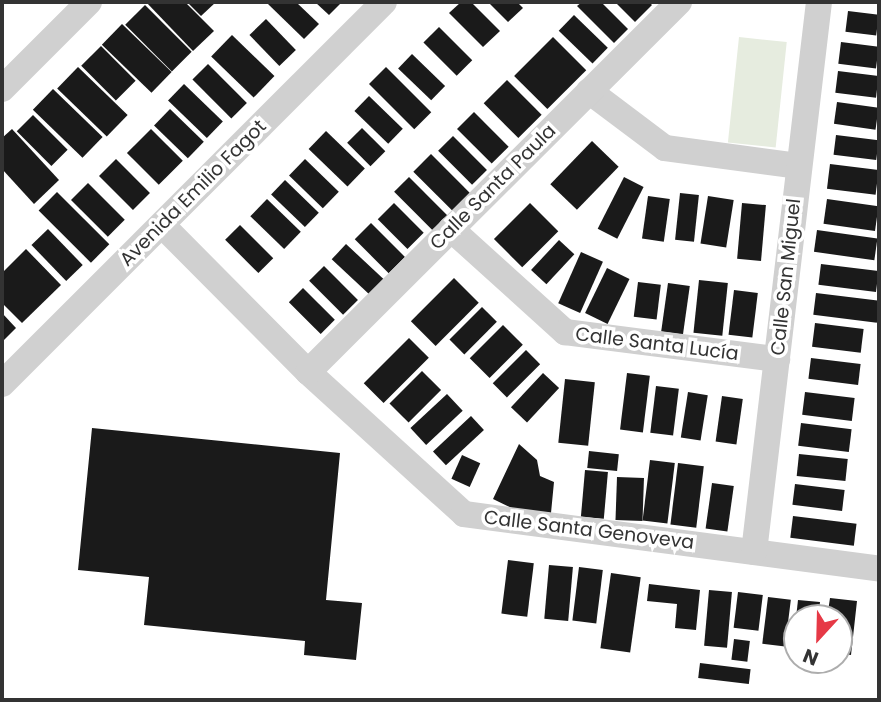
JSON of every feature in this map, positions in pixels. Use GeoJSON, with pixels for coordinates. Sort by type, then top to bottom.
{"type":"FeatureCollection","features":[{"type":"Feature","properties":{"kind":"street"},"geometry":{"type":"LineString","coordinates":[[2,89],[89,2]]}},
{"type":"Feature","properties":{"kind":"street","name":"Avenida Emilio Fagot"},"geometry":{"type":"LineString","coordinates":[[2,384],[384,2]]}},
{"type":"Feature","properties":{"kind":"street","name":"Calle Santa Paula"},"geometry":{"type":"LineString","coordinates":[[308,372],[678,2]]}},
{"type":"Feature","properties":{"kind":"street","name":"Calle San Miguel"},"geometry":{"type":"LineString","coordinates":[[754,552],[819,2]]}},
{"type":"Feature","properties":{"kind":"street"},"geometry":{"type":"LineString","coordinates":[[589,91],[665,148],[798,166]]}},
{"type":"Feature","properties":{"kind":"street","name":"Calle Santa Genoveva"},"geometry":{"type":"LineString","coordinates":[[162,225],[308,372],[464,514],[879,569]]}},
{"type":"Feature","properties":{"kind":"street","name":"Calle Santa Lucía"},"geometry":{"type":"LineString","coordinates":[[452,229],[565,332],[776,359]]}},
{"type":"Feature","properties":{"kind":"shaded area"},"geometry":{"type":"Polygon","coordinates":[[[739,37],[787,42],[776,147],[728,142],[739,37]]]}},
{"type":"Feature","properties":{"kind":"building"},"geometry":{"type":"Polygon","coordinates":[[[146,2],[185,2],[214,31],[193,51],[146,2]]]}},
{"type":"Feature","properties":{"kind":"building"},"geometry":{"type":"Polygon","coordinates":[[[187,2],[216,2],[201,16],[187,2]]]}},
{"type":"Feature","properties":{"kind":"building"},"geometry":{"type":"Polygon","coordinates":[[[296,2],[319,24],[304,39],[268,4],[296,2]]]}},
{"type":"Feature","properties":{"kind":"building"},"geometry":{"type":"Polygon","coordinates":[[[315,2],[342,2],[329,15],[315,2]]]}},
{"type":"Feature","properties":{"kind":"building"},"geometry":{"type":"Polygon","coordinates":[[[461,2],[471,2],[500,31],[483,47],[449,13],[461,2]]]}},
{"type":"Feature","properties":{"kind":"building"},"geometry":{"type":"Polygon","coordinates":[[[488,2],[517,2],[523,8],[508,22],[488,2]]]}},
{"type":"Feature","properties":{"kind":"building"},"geometry":{"type":"Polygon","coordinates":[[[582,2],[601,2],[628,29],[614,43],[577,6],[582,2]]]}},
{"type":"Feature","properties":{"kind":"building"},"geometry":{"type":"Polygon","coordinates":[[[615,2],[649,2],[652,5],[635,22],[615,2]]]}},
{"type":"Feature","properties":{"kind":"building"},"geometry":{"type":"Polygon","coordinates":[[[145,5],[192,52],[172,71],[125,25],[145,5]]]}},
{"type":"Feature","properties":{"kind":"building"},"geometry":{"type":"Polygon","coordinates":[[[848,11],[879,15],[876,36],[845,32],[848,11]]]}},
{"type":"Feature","properties":{"kind":"building"},"geometry":{"type":"Polygon","coordinates":[[[574,15],[608,48],[593,63],[559,31],[574,15]]]}},
{"type":"Feature","properties":{"kind":"building"},"geometry":{"type":"Polygon","coordinates":[[[266,19],[296,50],[279,66],[249,35],[266,19]]]}},
{"type":"Feature","properties":{"kind":"building"},"geometry":{"type":"Polygon","coordinates":[[[122,24],[172,72],[151,93],[102,45],[122,24]]]}},
{"type":"Feature","properties":{"kind":"building"},"geometry":{"type":"Polygon","coordinates":[[[439,27],[472,60],[457,76],[423,43],[439,27]]]}},
{"type":"Feature","properties":{"kind":"building"},"geometry":{"type":"Polygon","coordinates":[[[232,35],[274,76],[254,98],[211,57],[232,35]]]}},
{"type":"Feature","properties":{"kind":"building"},"geometry":{"type":"Polygon","coordinates":[[[553,37],[586,70],[547,109],[514,76],[553,37]]]}},
{"type":"Feature","properties":{"kind":"building"},"geometry":{"type":"Polygon","coordinates":[[[841,42],[879,47],[876,68],[838,64],[841,42]]]}},
{"type":"Feature","properties":{"kind":"building"},"geometry":{"type":"Polygon","coordinates":[[[101,46],[136,81],[116,100],[81,66],[101,46]]]}},
{"type":"Feature","properties":{"kind":"building"},"geometry":{"type":"Polygon","coordinates":[[[412,54],[445,86],[431,100],[398,68],[412,54]]]}},
{"type":"Feature","properties":{"kind":"building"},"geometry":{"type":"Polygon","coordinates":[[[208,64],[247,103],[231,118],[192,80],[208,64]]]}},
{"type":"Feature","properties":{"kind":"building"},"geometry":{"type":"Polygon","coordinates":[[[78,67],[128,115],[107,137],[57,89],[78,67]]]}},
{"type":"Feature","properties":{"kind":"building"},"geometry":{"type":"Polygon","coordinates":[[[386,67],[431,112],[414,129],[369,84],[386,67]]]}},
{"type":"Feature","properties":{"kind":"building"},"geometry":{"type":"Polygon","coordinates":[[[838,71],[879,76],[876,98],[835,93],[838,71]]]}},
{"type":"Feature","properties":{"kind":"building"},"geometry":{"type":"Polygon","coordinates":[[[507,80],[542,115],[518,138],[484,103],[507,80]]]}},
{"type":"Feature","properties":{"kind":"building"},"geometry":{"type":"Polygon","coordinates":[[[184,84],[223,122],[207,138],[168,101],[184,84]]]}},
{"type":"Feature","properties":{"kind":"building"},"geometry":{"type":"Polygon","coordinates":[[[53,89],[103,137],[82,158],[33,110],[53,89]]]}},
{"type":"Feature","properties":{"kind":"building"},"geometry":{"type":"Polygon","coordinates":[[[369,96],[403,129],[388,144],[354,111],[369,96]]]}},
{"type":"Feature","properties":{"kind":"building"},"geometry":{"type":"Polygon","coordinates":[[[837,102],[879,108],[876,130],[834,124],[837,102]]]}},
{"type":"Feature","properties":{"kind":"building"},"geometry":{"type":"Polygon","coordinates":[[[170,109],[204,142],[188,158],[154,126],[170,109]]]}},
{"type":"Feature","properties":{"kind":"building"},"geometry":{"type":"Polygon","coordinates":[[[474,112],[509,147],[492,164],[457,129],[474,112]]]}},
{"type":"Feature","properties":{"kind":"building"},"geometry":{"type":"Polygon","coordinates":[[[33,115],[68,150],[51,166],[17,131],[33,115]]]}},
{"type":"Feature","properties":{"kind":"building"},"geometry":{"type":"Polygon","coordinates":[[[362,128],[385,151],[370,166],[347,143],[362,128]]]}},
{"type":"Feature","properties":{"kind":"building"},"geometry":{"type":"Polygon","coordinates":[[[12,129],[59,180],[34,204],[2,169],[2,138],[12,129]]]}},
{"type":"Feature","properties":{"kind":"building"},"geometry":{"type":"Polygon","coordinates":[[[151,129],[183,161],[159,185],[127,153],[151,129]]]}},
{"type":"Feature","properties":{"kind":"building"},"geometry":{"type":"Polygon","coordinates":[[[326,131],[365,169],[347,186],[309,149],[326,131]]]}},
{"type":"Feature","properties":{"kind":"building"},"geometry":{"type":"Polygon","coordinates":[[[836,135],[879,140],[876,160],[834,155],[836,135]]]}},
{"type":"Feature","properties":{"kind":"building"},"geometry":{"type":"Polygon","coordinates":[[[453,136],[487,170],[472,185],[438,151],[453,136]]]}},
{"type":"Feature","properties":{"kind":"building"},"geometry":{"type":"Polygon","coordinates":[[[592,141],[619,167],[577,210],[550,184],[592,141]]]}},
{"type":"Feature","properties":{"kind":"building"},"geometry":{"type":"Polygon","coordinates":[[[431,154],[470,193],[452,211],[413,172],[431,154]]]}},
{"type":"Feature","properties":{"kind":"building"},"geometry":{"type":"Polygon","coordinates":[[[116,159],[150,193],[133,210],[99,176],[116,159]]]}},
{"type":"Feature","properties":{"kind":"building"},"geometry":{"type":"Polygon","coordinates":[[[305,159],[339,192],[323,208],[289,176],[305,159]]]}},
{"type":"Feature","properties":{"kind":"building"},"geometry":{"type":"Polygon","coordinates":[[[830,164],[879,170],[876,195],[827,189],[830,164]]]}},
{"type":"Feature","properties":{"kind":"building"},"geometry":{"type":"Polygon","coordinates":[[[409,177],[447,215],[432,230],[394,192],[409,177]]]}},
{"type":"Feature","properties":{"kind":"building"},"geometry":{"type":"Polygon","coordinates":[[[624,177],[644,187],[617,239],[598,229],[624,177]]]}},
{"type":"Feature","properties":{"kind":"building"},"geometry":{"type":"Polygon","coordinates":[[[285,180],[319,213],[305,227],[271,194],[285,180]]]}},
{"type":"Feature","properties":{"kind":"building"},"geometry":{"type":"Polygon","coordinates":[[[88,183],[125,220],[108,237],[71,200],[88,183]]]}},
{"type":"Feature","properties":{"kind":"building"},"geometry":{"type":"Polygon","coordinates":[[[57,192],[109,244],[91,263],[39,210],[57,192]]]}},
{"type":"Feature","properties":{"kind":"building"},"geometry":{"type":"Polygon","coordinates":[[[680,193],[699,195],[694,242],[675,240],[680,193]]]}},
{"type":"Feature","properties":{"kind":"building"},"geometry":{"type":"Polygon","coordinates":[[[648,196],[670,199],[664,242],[642,239],[648,196]]]}},
{"type":"Feature","properties":{"kind":"building"},"geometry":{"type":"Polygon","coordinates":[[[708,196],[734,200],[726,247],[700,243],[708,196]]]}},
{"type":"Feature","properties":{"kind":"building"},"geometry":{"type":"Polygon","coordinates":[[[267,199],[301,232],[284,249],[250,216],[267,199]]]}},
{"type":"Feature","properties":{"kind":"building"},"geometry":{"type":"Polygon","coordinates":[[[827,199],[878,206],[875,231],[824,224],[827,199]]]}},
{"type":"Feature","properties":{"kind":"building"},"geometry":{"type":"Polygon","coordinates":[[[394,203],[424,233],[407,249],[378,219],[394,203]]]}},
{"type":"Feature","properties":{"kind":"building"},"geometry":{"type":"Polygon","coordinates":[[[530,203],[558,231],[522,267],[494,239],[530,203]]]}},
{"type":"Feature","properties":{"kind":"building"},"geometry":{"type":"Polygon","coordinates":[[[742,203],[766,205],[761,261],[737,259],[742,203]]]}},
{"type":"Feature","properties":{"kind":"building"},"geometry":{"type":"Polygon","coordinates":[[[371,223],[405,257],[389,273],[355,239],[371,223]]]}},
{"type":"Feature","properties":{"kind":"building"},"geometry":{"type":"Polygon","coordinates":[[[240,225],[273,258],[258,273],[225,240],[240,225]]]}},
{"type":"Feature","properties":{"kind":"building"},"geometry":{"type":"Polygon","coordinates":[[[48,229],[83,265],[66,281],[31,245],[48,229]]]}},
{"type":"Feature","properties":{"kind":"building"},"geometry":{"type":"Polygon","coordinates":[[[817,230],[877,238],[874,260],[814,252],[817,230]]]}},
{"type":"Feature","properties":{"kind":"building"},"geometry":{"type":"Polygon","coordinates":[[[559,240],[574,254],[546,284],[531,270],[559,240]]]}},
{"type":"Feature","properties":{"kind":"building"},"geometry":{"type":"Polygon","coordinates":[[[346,244],[384,279],[370,295],[332,259],[346,244]]]}},
{"type":"Feature","properties":{"kind":"building"},"geometry":{"type":"Polygon","coordinates":[[[26,249],[61,285],[22,323],[2,303],[2,273],[26,249]]]}},
{"type":"Feature","properties":{"kind":"building"},"geometry":{"type":"Polygon","coordinates":[[[581,252],[603,262],[580,313],[558,303],[581,252]]]}},
{"type":"Feature","properties":{"kind":"building"},"geometry":{"type":"Polygon","coordinates":[[[821,264],[879,271],[876,292],[818,285],[821,264]]]}},
{"type":"Feature","properties":{"kind":"building"},"geometry":{"type":"Polygon","coordinates":[[[324,266],[358,300],[343,315],[309,281],[324,266]]]}},
{"type":"Feature","properties":{"kind":"building"},"geometry":{"type":"Polygon","coordinates":[[[607,268],[629,279],[608,324],[585,313],[607,268]]]}},
{"type":"Feature","properties":{"kind":"building"},"geometry":{"type":"Polygon","coordinates":[[[454,278],[479,303],[436,346],[411,321],[454,278]]]}},
{"type":"Feature","properties":{"kind":"building"},"geometry":{"type":"Polygon","coordinates":[[[699,280],[728,283],[722,336],[693,333],[699,280]]]}},
{"type":"Feature","properties":{"kind":"building"},"geometry":{"type":"Polygon","coordinates":[[[638,282],[661,285],[657,320],[634,317],[638,282]]]}},
{"type":"Feature","properties":{"kind":"building"},"geometry":{"type":"Polygon","coordinates":[[[668,283],[690,286],[683,335],[661,332],[668,283]]]}},
{"type":"Feature","properties":{"kind":"building"},"geometry":{"type":"Polygon","coordinates":[[[303,288],[335,320],[321,334],[289,302],[303,288]]]}},
{"type":"Feature","properties":{"kind":"building"},"geometry":{"type":"Polygon","coordinates":[[[734,290],[758,293],[752,338],[729,335],[734,290]]]}},
{"type":"Feature","properties":{"kind":"building"},"geometry":{"type":"Polygon","coordinates":[[[816,293],[879,301],[877,323],[813,315],[816,293]]]}},
{"type":"Feature","properties":{"kind":"building"},"geometry":{"type":"Polygon","coordinates":[[[482,307],[497,322],[464,354],[449,340],[482,307]]]}},
{"type":"Feature","properties":{"kind":"building"},"geometry":{"type":"Polygon","coordinates":[[[2,313],[16,328],[2,342],[2,313]]]}},
{"type":"Feature","properties":{"kind":"building"},"geometry":{"type":"Polygon","coordinates":[[[815,323],[864,329],[861,353],[812,347],[815,323]]]}},
{"type":"Feature","properties":{"kind":"building"},"geometry":{"type":"Polygon","coordinates":[[[503,325],[523,345],[490,378],[470,358],[503,325]]]}},
{"type":"Feature","properties":{"kind":"building"},"geometry":{"type":"Polygon","coordinates":[[[409,338],[429,358],[384,403],[364,383],[409,338]]]}},
{"type":"Feature","properties":{"kind":"building"},"geometry":{"type":"Polygon","coordinates":[[[526,350],[540,364],[507,397],[493,383],[526,350]]]}},
{"type":"Feature","properties":{"kind":"building"},"geometry":{"type":"Polygon","coordinates":[[[811,358],[861,364],[858,385],[808,379],[811,358]]]}},
{"type":"Feature","properties":{"kind":"building"},"geometry":{"type":"Polygon","coordinates":[[[422,371],[441,390],[409,423],[389,404],[422,371]]]}},
{"type":"Feature","properties":{"kind":"building"},"geometry":{"type":"Polygon","coordinates":[[[543,373],[559,388],[527,422],[511,407],[543,373]]]}},
{"type":"Feature","properties":{"kind":"building"},"geometry":{"type":"Polygon","coordinates":[[[627,373],[650,376],[643,432],[620,430],[627,373]]]}},
{"type":"Feature","properties":{"kind":"building"},"geometry":{"type":"Polygon","coordinates":[[[565,379],[595,382],[588,446],[558,443],[565,379]]]}},
{"type":"Feature","properties":{"kind":"building"},"geometry":{"type":"Polygon","coordinates":[[[656,386],[679,389],[673,435],[650,433],[656,386]]]}},
{"type":"Feature","properties":{"kind":"building"},"geometry":{"type":"Polygon","coordinates":[[[688,392],[708,395],[701,441],[681,437],[688,392]]]}},
{"type":"Feature","properties":{"kind":"building"},"geometry":{"type":"Polygon","coordinates":[[[805,392],[855,398],[852,421],[802,415],[805,392]]]}},
{"type":"Feature","properties":{"kind":"building"},"geometry":{"type":"Polygon","coordinates":[[[447,394],[463,411],[426,445],[410,428],[447,394]]]}},
{"type":"Feature","properties":{"kind":"building"},"geometry":{"type":"Polygon","coordinates":[[[722,396],[743,399],[736,444],[716,442],[722,396]]]}},
{"type":"Feature","properties":{"kind":"building"},"geometry":{"type":"Polygon","coordinates":[[[471,416],[484,430],[446,465],[433,451],[471,416]]]}},
{"type":"Feature","properties":{"kind":"building"},"geometry":{"type":"Polygon","coordinates":[[[801,423],[852,429],[849,452],[798,446],[801,423]]]}},
{"type":"Feature","properties":{"kind":"building"},"geometry":{"type":"Polygon","coordinates":[[[92,428],[340,453],[326,600],[362,603],[356,660],[304,655],[305,641],[144,625],[149,577],[78,570],[92,428]]]}},
{"type":"Feature","properties":{"kind":"building"},"geometry":{"type":"Polygon","coordinates":[[[519,444],[537,460],[540,476],[554,482],[551,513],[516,510],[493,499],[519,444]]]}},
{"type":"Feature","properties":{"kind":"building"},"geometry":{"type":"Polygon","coordinates":[[[589,451],[619,454],[617,471],[587,468],[589,451]]]}},
{"type":"Feature","properties":{"kind":"building"},"geometry":{"type":"Polygon","coordinates":[[[799,454],[848,459],[845,481],[797,476],[799,454]]]}},
{"type":"Feature","properties":{"kind":"building"},"geometry":{"type":"Polygon","coordinates":[[[462,455],[480,463],[470,487],[451,479],[462,455]]]}},
{"type":"Feature","properties":{"kind":"building"},"geometry":{"type":"Polygon","coordinates":[[[650,460],[675,463],[667,524],[643,521],[650,460]]]}},
{"type":"Feature","properties":{"kind":"building"},"geometry":{"type":"Polygon","coordinates":[[[678,463],[704,466],[696,528],[670,525],[678,463]]]}},
{"type":"Feature","properties":{"kind":"building"},"geometry":{"type":"Polygon","coordinates":[[[585,470],[608,472],[604,519],[581,517],[585,470]]]}},
{"type":"Feature","properties":{"kind":"building"},"geometry":{"type":"Polygon","coordinates":[[[617,477],[644,478],[642,521],[615,520],[617,477]]]}},
{"type":"Feature","properties":{"kind":"building"},"geometry":{"type":"Polygon","coordinates":[[[712,483],[734,486],[727,532],[706,529],[712,483]]]}},
{"type":"Feature","properties":{"kind":"building"},"geometry":{"type":"Polygon","coordinates":[[[795,484],[845,490],[842,511],[792,505],[795,484]]]}},
{"type":"Feature","properties":{"kind":"building"},"geometry":{"type":"Polygon","coordinates":[[[793,516],[857,524],[854,546],[790,538],[793,516]]]}},
{"type":"Feature","properties":{"kind":"building"},"geometry":{"type":"Polygon","coordinates":[[[508,560],[534,563],[527,617],[501,614],[508,560]]]}},
{"type":"Feature","properties":{"kind":"building"},"geometry":{"type":"Polygon","coordinates":[[[549,565],[573,567],[568,621],[544,619],[549,565]]]}},
{"type":"Feature","properties":{"kind":"building"},"geometry":{"type":"Polygon","coordinates":[[[579,567],[603,570],[596,624],[572,621],[579,567]]]}},
{"type":"Feature","properties":{"kind":"building"},"geometry":{"type":"Polygon","coordinates":[[[611,573],[641,577],[630,652],[600,648],[611,573]]]}},
{"type":"Feature","properties":{"kind":"building"},"geometry":{"type":"Polygon","coordinates":[[[649,584],[700,590],[696,630],[675,628],[677,604],[647,601],[649,584]]]}},
{"type":"Feature","properties":{"kind":"building"},"geometry":{"type":"Polygon","coordinates":[[[709,590],[732,592],[727,648],[704,646],[709,590]]]}},
{"type":"Feature","properties":{"kind":"building"},"geometry":{"type":"Polygon","coordinates":[[[738,592],[763,595],[758,631],[734,628],[738,592]]]}},
{"type":"Feature","properties":{"kind":"building"},"geometry":{"type":"Polygon","coordinates":[[[768,597],[791,600],[790,604],[783,604],[783,646],[762,644],[768,597]]]}},
{"type":"Feature","properties":{"kind":"building"},"geometry":{"type":"Polygon","coordinates":[[[830,598],[857,601],[853,637],[853,604],[829,604],[830,598]]]}},
{"type":"Feature","properties":{"kind":"building"},"geometry":{"type":"Polygon","coordinates":[[[798,600],[820,602],[820,604],[798,604],[798,600]]]}},
{"type":"Feature","properties":{"kind":"building"},"geometry":{"type":"Polygon","coordinates":[[[734,639],[750,641],[747,662],[731,660],[734,639]]]}},
{"type":"Feature","properties":{"kind":"building"},"geometry":{"type":"Polygon","coordinates":[[[700,663],[751,669],[749,684],[698,678],[700,663]]]}}]}
